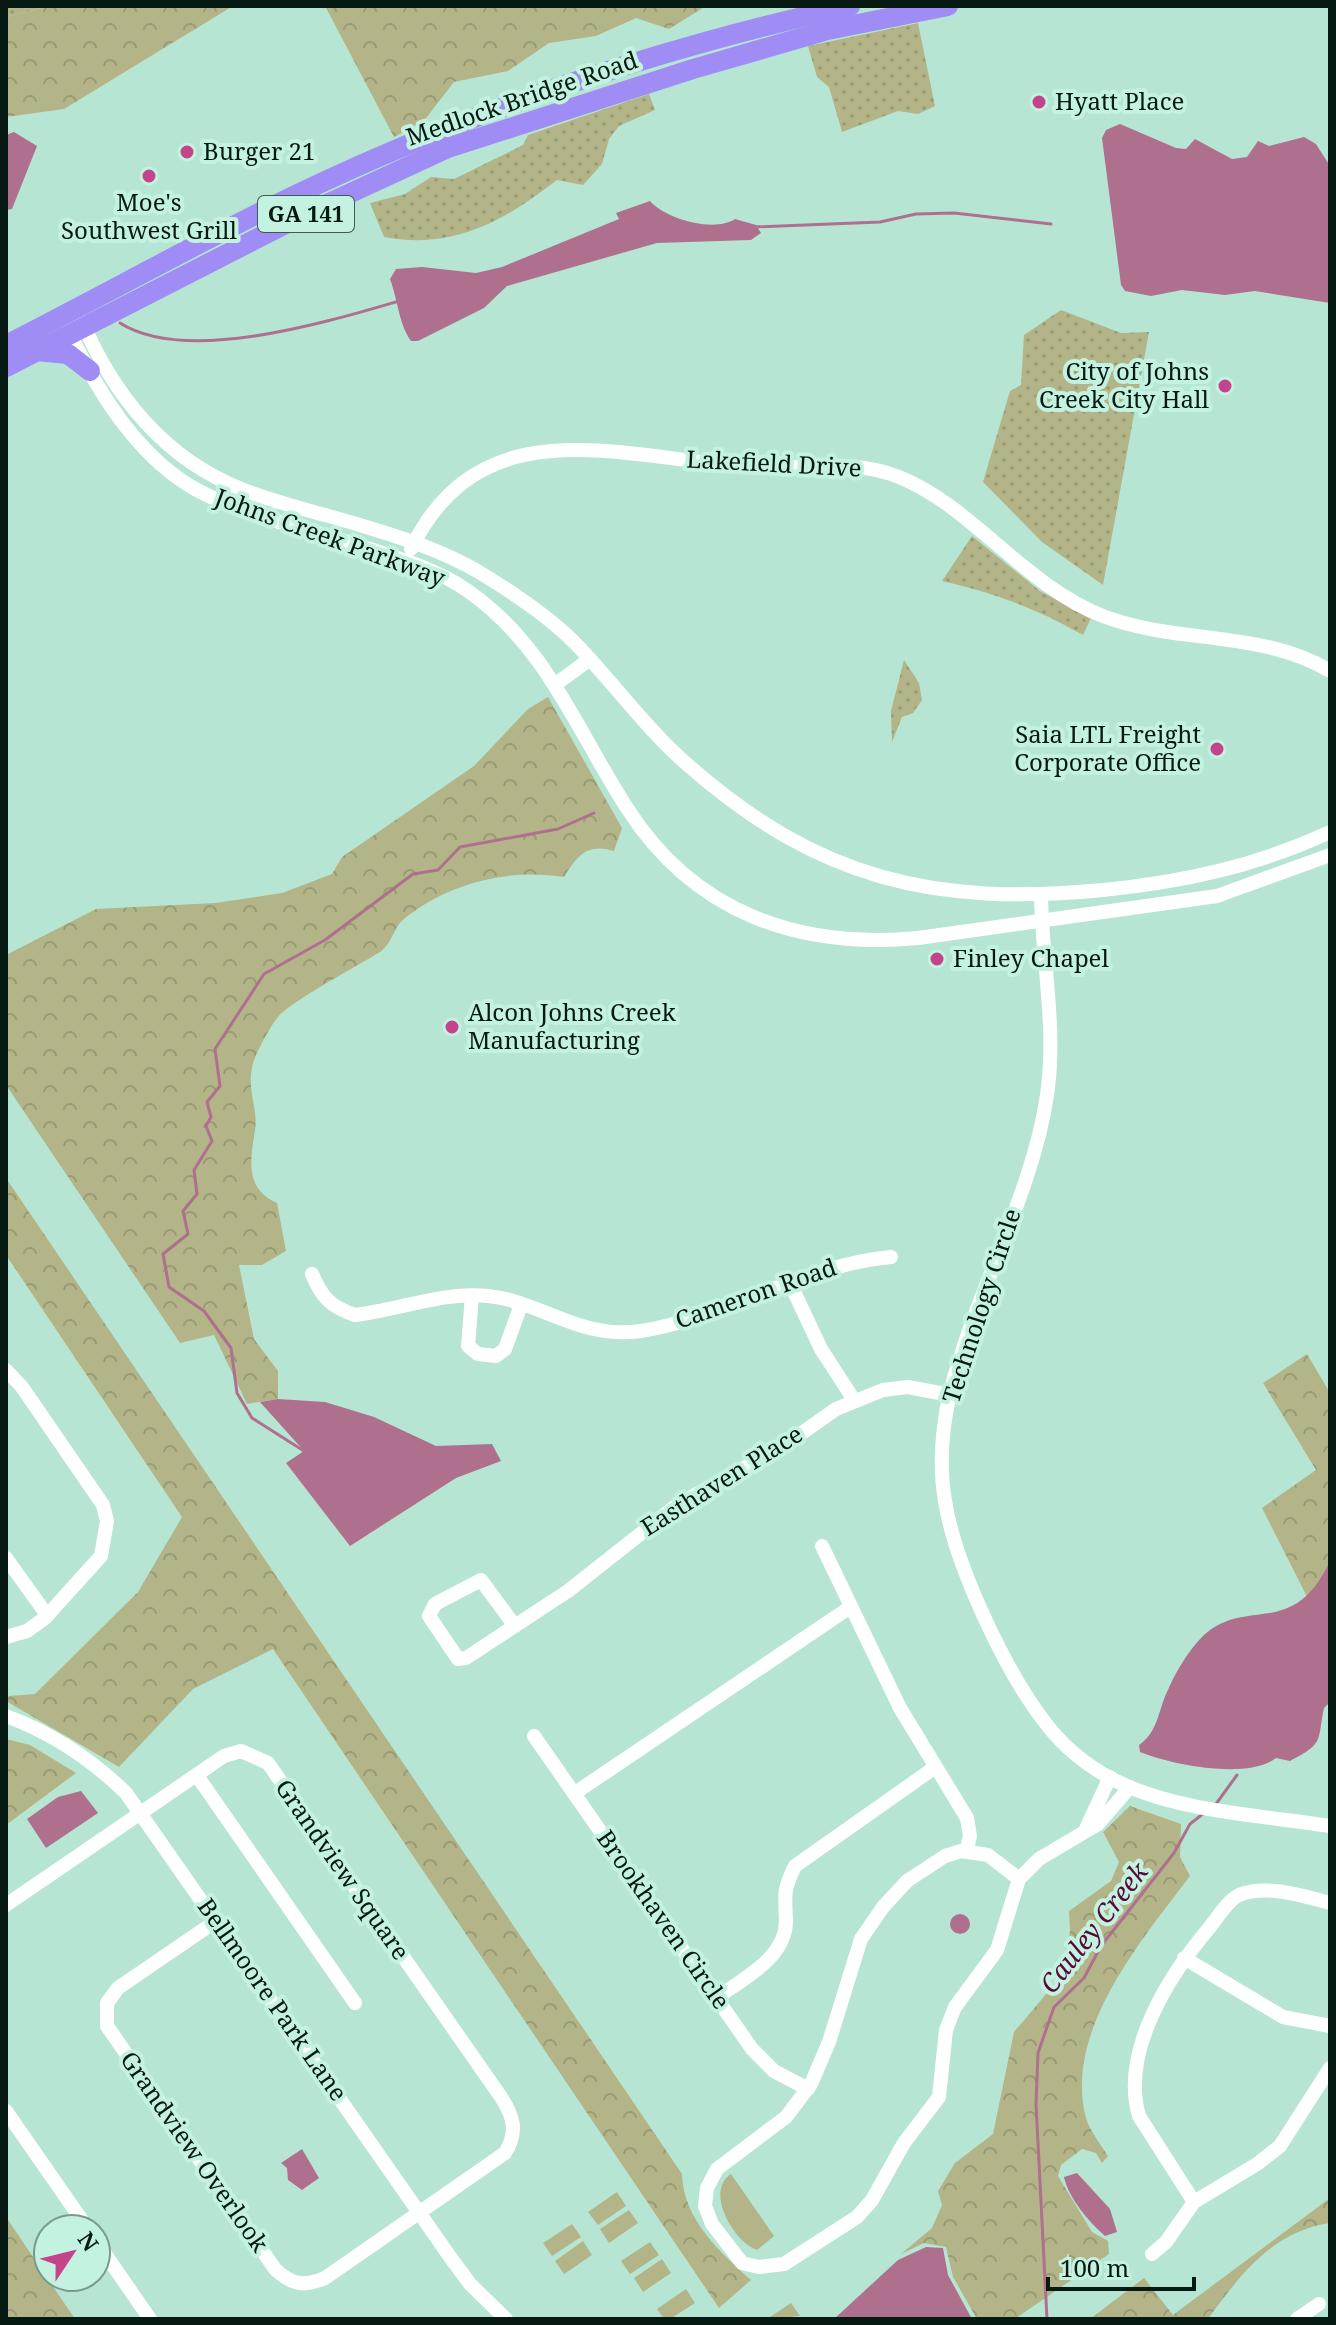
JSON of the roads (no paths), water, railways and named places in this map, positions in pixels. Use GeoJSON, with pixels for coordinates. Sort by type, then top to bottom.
{"type":"FeatureCollection","features":[{"type":"Feature","properties":{"kind":"highway","name":"Medlock Bridge Road"},"geometry":{"type":"LineString","coordinates":[[6,367],[36,351],[73,321],[269,208],[463,124],[548,91],[689,47],[850,6]]}},
{"type":"Feature","properties":{"kind":"highway","name":"Medlock Bridge Road"},"geometry":{"type":"LineString","coordinates":[[6,345],[73,321],[448,148],[618,90],[828,30],[948,6]]}},
{"type":"Feature","properties":{"kind":"highway"},"geometry":{"type":"LineString","coordinates":[[36,351],[68,354],[90,371]]}},
{"type":"Feature","properties":{"kind":"street","name":"Johns Creek Parkway"},"geometry":{"type":"LineString","coordinates":[[73,321],[90,371],[143,446],[177,477],[198,491],[443,576],[488,606],[536,654],[627,808],[654,846],[681,873],[735,910],[788,931],[868,943],[1217,896],[1330,855]]}},
{"type":"Feature","properties":{"kind":"street","name":"Johns Creek Parkway"},"geometry":{"type":"LineString","coordinates":[[73,321],[120,392],[154,433],[180,455],[243,490],[415,542],[500,585],[571,638],[686,764],[727,798],[781,834],[882,879],[957,894],[1041,896],[1155,885],[1222,872],[1297,848],[1330,832]]}},
{"type":"Feature","properties":{"kind":"street","name":"Lakefield Drive"},"geometry":{"type":"LineString","coordinates":[[406,561],[432,514],[460,485],[497,462],[535,450],[577,448],[755,467],[851,465],[901,478],[928,492],[1052,588],[1098,614],[1148,630],[1286,653],[1330,671]]}},
{"type":"Feature","properties":{"kind":"street"},"geometry":{"type":"LineString","coordinates":[[556,684],[590,659]]}},
{"type":"Feature","properties":{"kind":"street","name":"Technology Circle"},"geometry":{"type":"LineString","coordinates":[[1041,896],[1051,1045],[1042,1121],[950,1395],[941,1453],[945,1501],[967,1574],[1028,1699],[1060,1739],[1110,1777],[1130,1787],[1211,1807],[1330,1826]]}},
{"type":"Feature","properties":{"kind":"street","name":"Cameron Road"},"geometry":{"type":"LineString","coordinates":[[312,1274],[321,1296],[335,1308],[355,1315],[487,1295],[590,1329],[638,1331],[700,1317],[789,1281],[860,1260],[891,1257]]}},
{"type":"Feature","properties":{"kind":"street"},"geometry":{"type":"LineString","coordinates":[[789,1281],[821,1349],[854,1400]]}},
{"type":"Feature","properties":{"kind":"street"},"geometry":{"type":"LineString","coordinates":[[472,1296],[468,1346],[478,1354],[496,1356],[505,1349],[521,1305]]}},
{"type":"Feature","properties":{"kind":"street"},"geometry":{"type":"LineString","coordinates":[[6,1370],[22,1387],[94,1492],[107,1521],[101,1556],[47,1615],[27,1631],[6,1637]]}},
{"type":"Feature","properties":{"kind":"street","name":"Easthaven Place"},"geometry":{"type":"LineString","coordinates":[[515,1626],[481,1580],[435,1604],[429,1616],[458,1659],[466,1658],[515,1626],[568,1591],[677,1505],[712,1482],[752,1465],[854,1400],[869,1393],[908,1387],[950,1395]]}},
{"type":"Feature","properties":{"kind":"street"},"geometry":{"type":"LineString","coordinates":[[822,1546],[849,1608],[934,1768],[967,1818],[970,1836],[966,1852]]}},
{"type":"Feature","properties":{"kind":"street"},"geometry":{"type":"LineString","coordinates":[[6,1558],[47,1615]]}},
{"type":"Feature","properties":{"kind":"street"},"geometry":{"type":"LineString","coordinates":[[575,1793],[849,1608]]}},
{"type":"Feature","properties":{"kind":"street","name":"Bellmoore Park Lane"},"geometry":{"type":"LineString","coordinates":[[6,1716],[33,1726],[94,1762],[141,1813],[495,2316]]}},
{"type":"Feature","properties":{"kind":"street","name":"Brookhaven Circle"},"geometry":{"type":"LineString","coordinates":[[534,1736],[760,2059],[808,2089]]}},
{"type":"Feature","properties":{"kind":"street","name":"Grandview Square"},"geometry":{"type":"LineString","coordinates":[[6,1905],[224,1756],[241,1751],[268,1763],[513,2118],[513,2136],[505,2153],[420,2212]]}},
{"type":"Feature","properties":{"kind":"street"},"geometry":{"type":"LineString","coordinates":[[718,1997],[777,1950],[786,1920],[783,1889],[795,1866],[934,1768]]}},
{"type":"Feature","properties":{"kind":"street"},"geometry":{"type":"LineString","coordinates":[[1101,1812],[1110,1777]]}},
{"type":"Feature","properties":{"kind":"street"},"geometry":{"type":"LineString","coordinates":[[200,1780],[355,2003]]}},
{"type":"Feature","properties":{"kind":"street"},"geometry":{"type":"LineString","coordinates":[[1019,1879],[988,1855],[966,1852],[945,1856],[907,1881],[883,1907],[861,1939],[829,2042],[808,2089],[786,2117],[717,2169],[707,2188],[705,2206],[712,2224],[742,2263],[759,2267],[784,2264],[857,2217],[872,2200],[904,2143],[939,2097],[946,2030],[955,2007],[997,1950],[1019,1879],[1039,1859],[1084,1832],[1101,1812],[1130,1787]]}},
{"type":"Feature","properties":{"kind":"street"},"geometry":{"type":"LineString","coordinates":[[1194,2202],[1139,2116],[1135,2104],[1136,2072],[1155,2005],[1184,1958],[1236,1896],[1261,1889],[1330,1903]]}},
{"type":"Feature","properties":{"kind":"street","name":"Grandview Overlook"},"geometry":{"type":"LineString","coordinates":[[216,1921],[118,1988],[107,2003],[107,2026],[275,2269],[296,2283],[308,2285],[325,2278],[420,2212]]}},
{"type":"Feature","properties":{"kind":"street"},"geometry":{"type":"LineString","coordinates":[[1184,1958],[1283,2017],[1330,2026]]}},
{"type":"Feature","properties":{"kind":"street"},"geometry":{"type":"LineString","coordinates":[[1152,2254],[1166,2242],[1194,2202],[1257,2164],[1280,2146],[1330,2068]]}},
{"type":"Feature","properties":{"kind":"street"},"geometry":{"type":"LineString","coordinates":[[6,2111],[77,2213]]}},
{"type":"Feature","properties":{"kind":"street"},"geometry":{"type":"LineString","coordinates":[[112,2264],[150,2319]]}},
{"type":"Feature","properties":{"kind":"street"},"geometry":{"type":"LineString","coordinates":[[1297,2319],[1319,2304]]}},
{"type":"Feature","properties":{"kind":"waterway"},"geometry":{"type":"LineString","coordinates":[[753,227],[880,222],[916,214],[954,213],[1051,224]]}},
{"type":"Feature","properties":{"kind":"waterway"},"geometry":{"type":"LineString","coordinates":[[120,323],[148,335],[181,340],[218,340],[296,328],[399,301]]}},
{"type":"Feature","properties":{"kind":"waterway"},"geometry":{"type":"LineString","coordinates":[[304,1451],[252,1418],[237,1393],[231,1348],[204,1311],[169,1287],[163,1254],[188,1234],[183,1211],[197,1194],[194,1170],[212,1141],[206,1126],[211,1117],[207,1102],[220,1086],[215,1049],[264,974],[325,940],[413,874],[438,870],[460,847],[558,829],[594,813]]}},
{"type":"Feature","properties":{"kind":"waterway","name":"Cauley Creek"},"geometry":{"type":"LineString","coordinates":[[1216,1804],[1237,1775]]}},
{"type":"Feature","properties":{"kind":"waterway","name":"Cauley Creek"},"geometry":{"type":"LineString","coordinates":[[1047,2319],[1036,2104],[1038,2053],[1054,2007],[1084,1978],[1101,1946],[1174,1853],[1190,1824],[1204,1813]]}},
{"type":"Feature","properties":{"kind":"place","name":"Hyatt Place"},"geometry":{"type":"Point","coordinates":[1039,102]}},
{"type":"Feature","properties":{"kind":"place","name":"Burger 21"},"geometry":{"type":"Point","coordinates":[187,152]}},
{"type":"Feature","properties":{"kind":"place","name":"Moe's Southwest Grill"},"geometry":{"type":"Point","coordinates":[149,176]}},
{"type":"Feature","properties":{"kind":"place","name":"City of Johns Creek City Hall"},"geometry":{"type":"Point","coordinates":[1225,386]}},
{"type":"Feature","properties":{"kind":"place","name":"Saia LTL Freight Corporate Office"},"geometry":{"type":"Point","coordinates":[1217,749]}},
{"type":"Feature","properties":{"kind":"place","name":"Finley Chapel"},"geometry":{"type":"Point","coordinates":[937,959]}},
{"type":"Feature","properties":{"kind":"place","name":"Alcon Johns Creek Manufacturing"},"geometry":{"type":"Point","coordinates":[452,1027]}}]}
